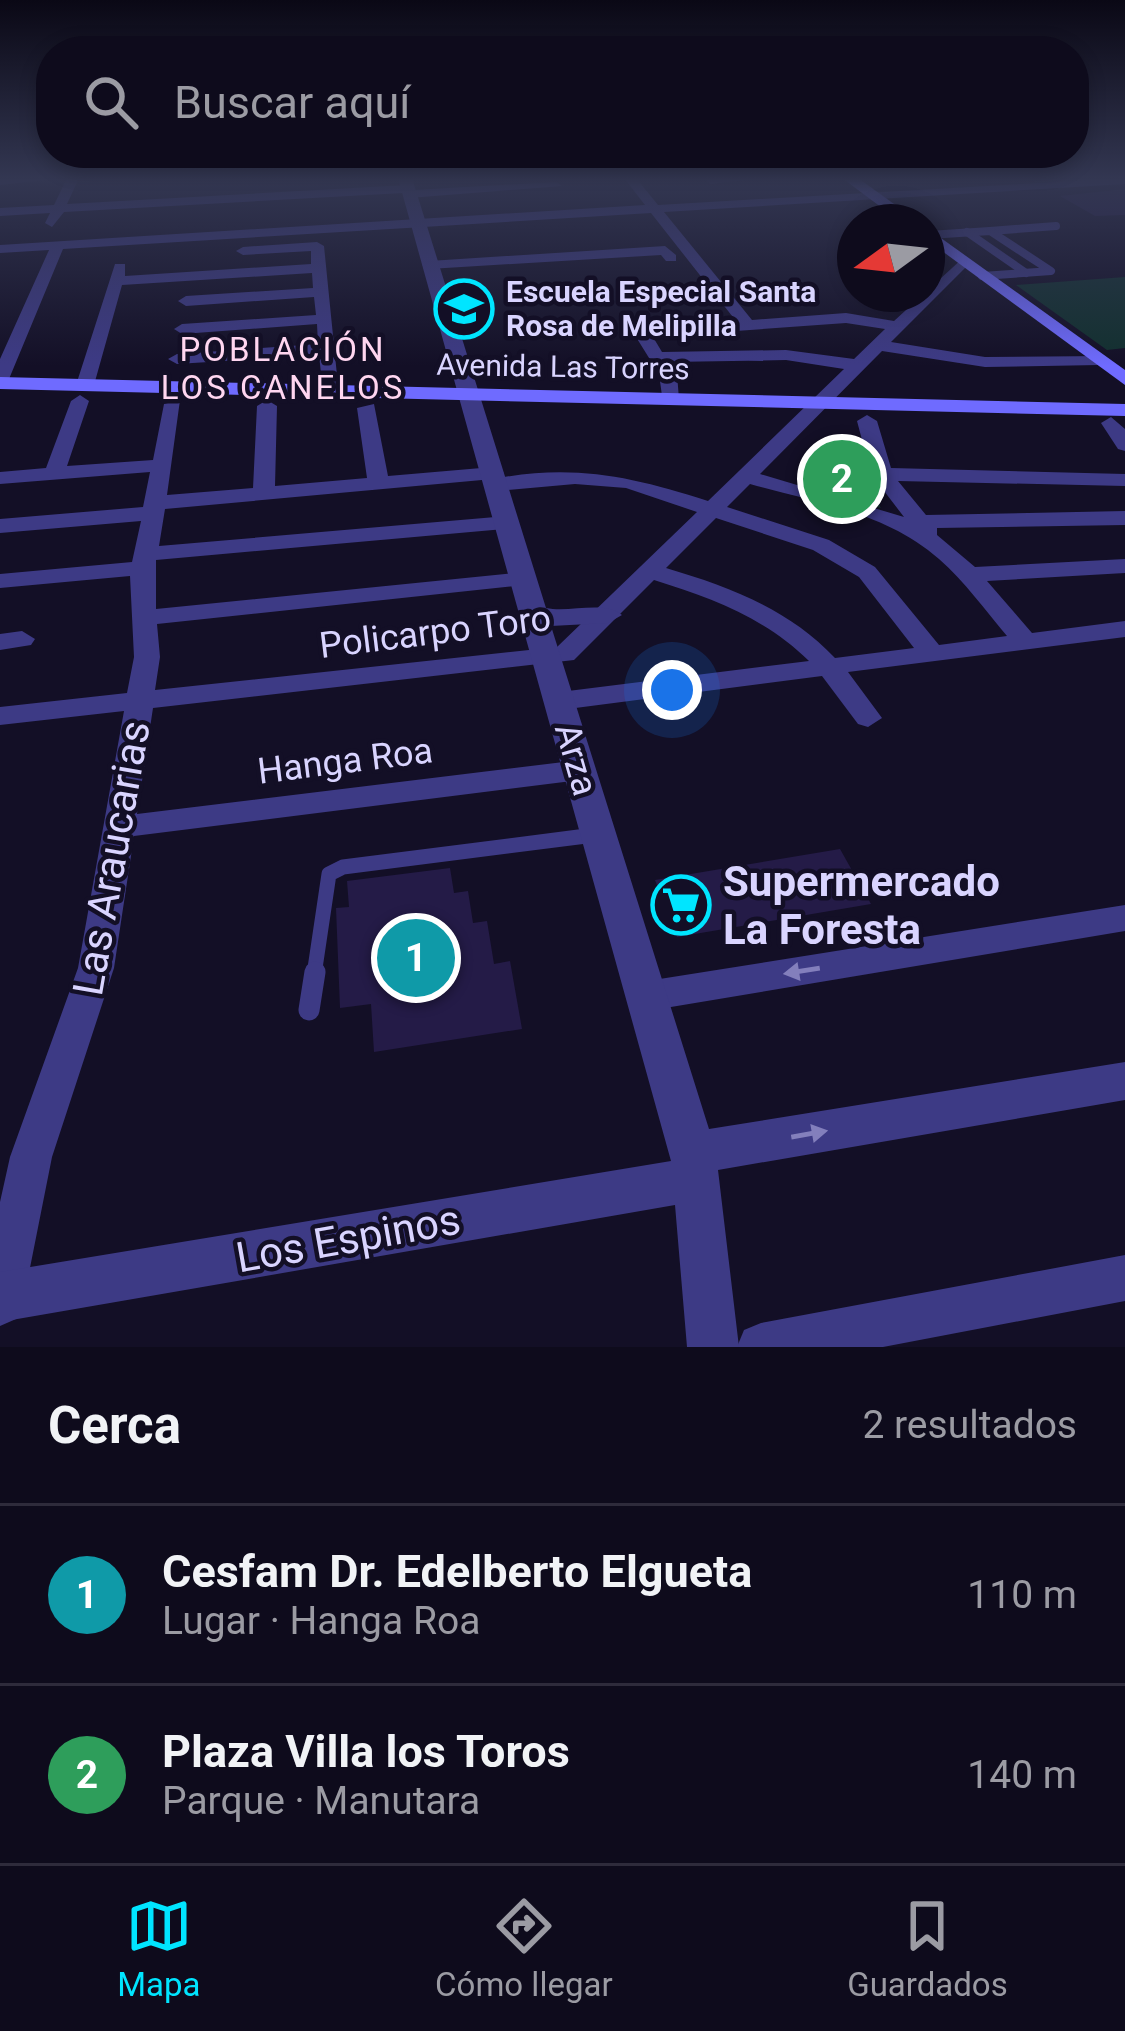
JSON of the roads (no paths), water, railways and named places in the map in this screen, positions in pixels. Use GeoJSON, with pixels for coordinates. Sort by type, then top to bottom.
{"type":"FeatureCollection","features":[{"type":"Feature","properties":{"kind":"main road"},"geometry":{"type":"LineString","coordinates":[[945,248],[1125,379]]}},
{"type":"Feature","properties":{"kind":"main road","name":"Avenida Las Torres"},"geometry":{"type":"LineString","coordinates":[[0,381],[82,393]]}},
{"type":"Feature","properties":{"kind":"main road","name":"Avenida Las Torres"},"geometry":{"type":"LineString","coordinates":[[0,399],[82,393],[332,391],[472,403],[1120,419]]}},
{"type":"Feature","properties":{"kind":"main road","name":"Avenida Las Torres"},"geometry":{"type":"LineString","coordinates":[[173,395],[267,406],[367,408],[670,399],[867,421],[1120,419]]}},
{"type":"Feature","properties":{"kind":"street"},"geometry":{"type":"LineString","coordinates":[[0,381],[50,241]]}},
{"type":"Feature","properties":{"kind":"street"},"geometry":{"type":"LineString","coordinates":[[125,249],[158,241]]}},
{"type":"Feature","properties":{"kind":"street"},"geometry":{"type":"LineString","coordinates":[[316,241],[332,391]]}},
{"type":"Feature","properties":{"kind":"street","name":"Arza"},"geometry":{"type":"LineString","coordinates":[[421,241],[695,1166],[713,1347]]}},
{"type":"Feature","properties":{"kind":"street"},"geometry":{"type":"LineString","coordinates":[[682,241],[748,325]]}},
{"type":"Feature","properties":{"kind":"street"},"geometry":{"type":"LineString","coordinates":[[0,249],[317,246]]}},
{"type":"Feature","properties":{"kind":"street"},"geometry":{"type":"LineString","coordinates":[[54,473],[125,249]]}},
{"type":"Feature","properties":{"kind":"street"},"geometry":{"type":"LineString","coordinates":[[429,266],[664,250],[671,258]]}},
{"type":"Feature","properties":{"kind":"street","name":"Policarpo Toro"},"geometry":{"type":"LineString","coordinates":[[945,279],[963,262]]}},
{"type":"Feature","properties":{"kind":"street"},"geometry":{"type":"LineString","coordinates":[[116,280],[319,268]]}},
{"type":"Feature","properties":{"kind":"street"},"geometry":{"type":"LineString","coordinates":[[945,280],[986,279]]}},
{"type":"Feature","properties":{"kind":"street","name":"Las Araucarias"},"geometry":{"type":"LineString","coordinates":[[0,1299],[31,1157],[96,968],[147,658],[145,561],[187,296],[321,292]]}},
{"type":"Feature","properties":{"kind":"street","name":"Policarpo Toro"},"geometry":{"type":"LineString","coordinates":[[0,716],[547,658],[575,648],[911,312]]}},
{"type":"Feature","properties":{"kind":"street"},"geometry":{"type":"LineString","coordinates":[[670,399],[668,374],[644,338],[648,332],[847,317],[897,326]]}},
{"type":"Feature","properties":{"kind":"street"},"geometry":{"type":"LineString","coordinates":[[182,328],[324,319]]}},
{"type":"Feature","properties":{"kind":"street"},"geometry":{"type":"LineString","coordinates":[[877,345],[985,362],[1100,360]]}},
{"type":"Feature","properties":{"kind":"street"},"geometry":{"type":"LineString","coordinates":[[177,359],[327,349]]}},
{"type":"Feature","properties":{"kind":"street"},"geometry":{"type":"LineString","coordinates":[[657,357],[785,356],[856,365]]}},
{"type":"Feature","properties":{"kind":"street"},"geometry":{"type":"LineString","coordinates":[[264,493],[267,406]]}},
{"type":"Feature","properties":{"kind":"street"},"geometry":{"type":"LineString","coordinates":[[367,408],[378,483]]}},
{"type":"Feature","properties":{"kind":"street"},"geometry":{"type":"LineString","coordinates":[[1120,419],[1125,445]]}},
{"type":"Feature","properties":{"kind":"street"},"geometry":{"type":"LineString","coordinates":[[867,421],[882,474],[1025,641]]}},
{"type":"Feature","properties":{"kind":"street"},"geometry":{"type":"LineString","coordinates":[[0,478],[162,465]]}},
{"type":"Feature","properties":{"kind":"street"},"geometry":{"type":"LineString","coordinates":[[882,474],[1125,480]]}},
{"type":"Feature","properties":{"kind":"street"},"geometry":{"type":"LineString","coordinates":[[745,476],[876,514],[947,553]]}},
{"type":"Feature","properties":{"kind":"street"},"geometry":{"type":"LineString","coordinates":[[0,526],[378,483],[614,480],[847,557],[875,580],[932,653]]}},
{"type":"Feature","properties":{"kind":"street"},"geometry":{"type":"LineString","coordinates":[[920,522],[1125,518]]}},
{"type":"Feature","properties":{"kind":"street"},"geometry":{"type":"LineString","coordinates":[[0,581],[507,523]]}},
{"type":"Feature","properties":{"kind":"street"},"geometry":{"type":"LineString","coordinates":[[968,575],[1125,566]]}},
{"type":"Feature","properties":{"kind":"street"},"geometry":{"type":"LineString","coordinates":[[652,571],[762,608],[833,666],[868,718]]}},
{"type":"Feature","properties":{"kind":"street"},"geometry":{"type":"LineString","coordinates":[[144,618],[524,578]]}},
{"type":"Feature","properties":{"kind":"street"},"geometry":{"type":"LineString","coordinates":[[535,614],[565,620],[608,615]]}},
{"type":"Feature","properties":{"kind":"street"},"geometry":{"type":"LineString","coordinates":[[560,701],[1125,628]]}},
{"type":"Feature","properties":{"kind":"street","name":"Hanga Roa"},"geometry":{"type":"LineString","coordinates":[[119,826],[580,770]]}},
{"type":"Feature","properties":{"kind":"street"},"geometry":{"type":"LineString","coordinates":[[647,996],[1125,918]]}},
{"type":"Feature","properties":{"kind":"street","name":"Los Espinos"},"geometry":{"type":"LineString","coordinates":[[0,1299],[1125,1081]]}},
{"type":"Feature","properties":{"kind":"street"},"geometry":{"type":"LineString","coordinates":[[761,1347],[1125,1278]]}},
{"type":"Feature","properties":{"kind":"lane"},"geometry":{"type":"LineString","coordinates":[[980,241],[1026,273]]}},
{"type":"Feature","properties":{"kind":"lane"},"geometry":{"type":"LineString","coordinates":[[986,279],[1051,271],[1005,241]]}},
{"type":"Feature","properties":{"kind":"lane"},"geometry":{"type":"LineString","coordinates":[[309,1010],[329,874],[343,867],[599,835]]}},
{"type":"Feature","properties":{"kind":"place","name":"Escuela Especial Santa Rosa de Melipilla"},"geometry":{"type":"Point","coordinates":[464,309]}},
{"type":"Feature","properties":{"kind":"place","name":"Plaza Villa los Toros"},"geometry":{"type":"Point","coordinates":[842,479]}},
{"type":"Feature","properties":{"kind":"place","name":"Supermercado La Foresta"},"geometry":{"type":"Point","coordinates":[681,905]}},
{"type":"Feature","properties":{"kind":"place","name":"Cesfam Dr. Edelberto Elgueta"},"geometry":{"type":"Point","coordinates":[416,958]}},
{"type":"Feature","properties":{"kind":"district","name":"POBLACIÓN LOS CANELOS"},"geometry":{"type":"Point","coordinates":[283,368]}}]}
